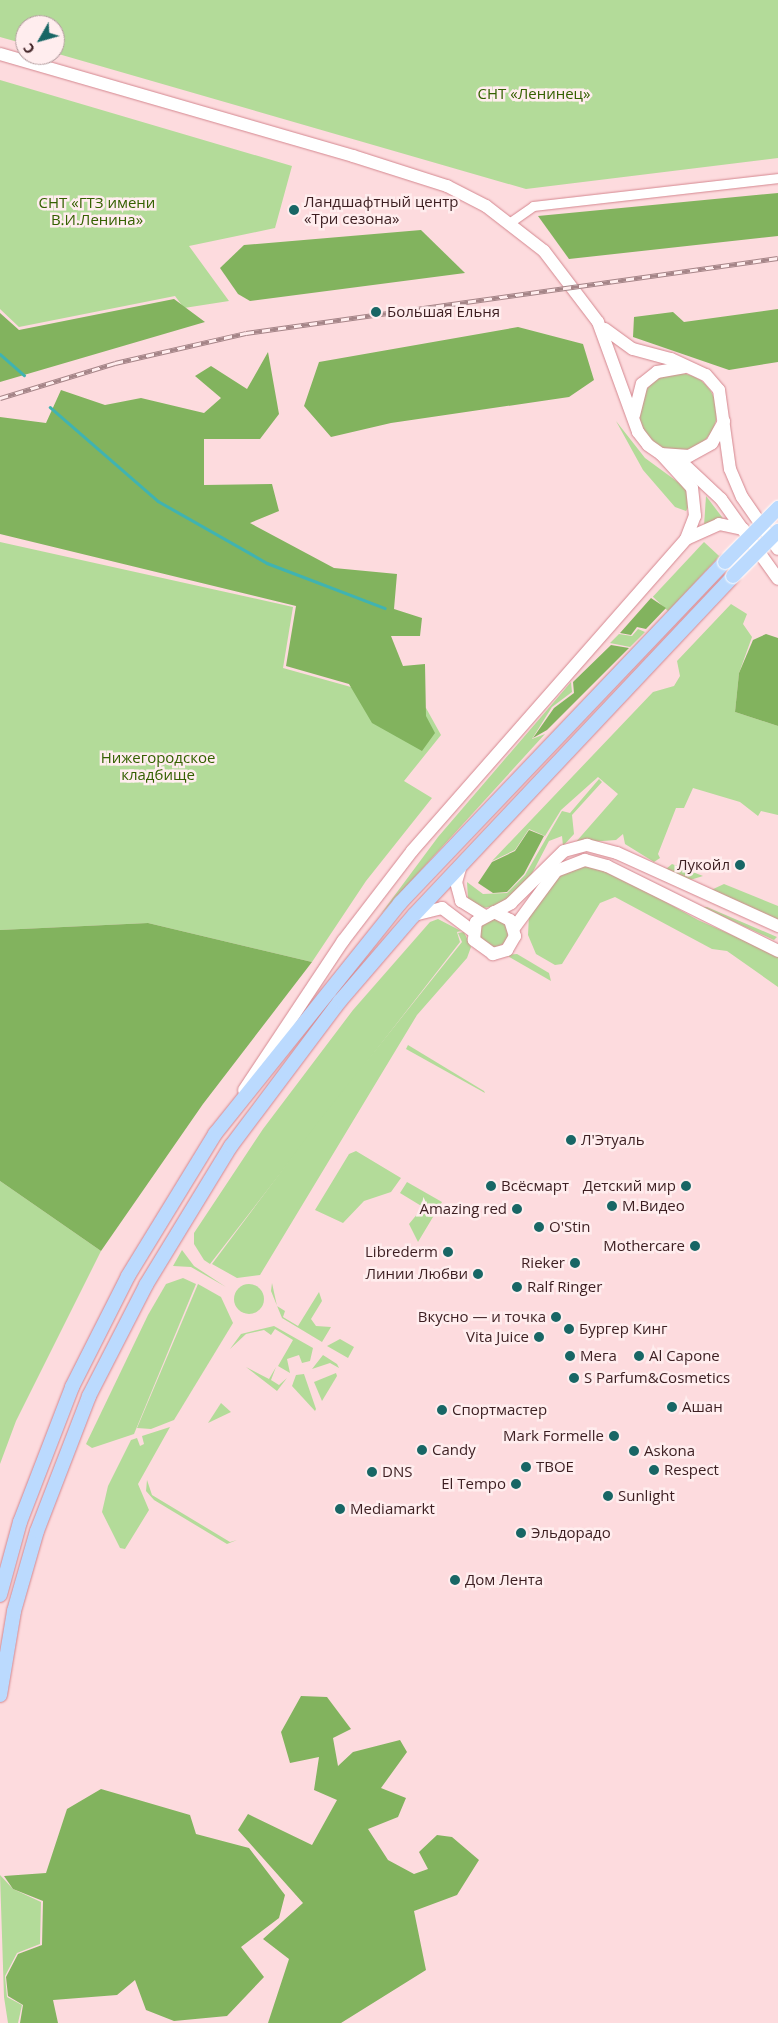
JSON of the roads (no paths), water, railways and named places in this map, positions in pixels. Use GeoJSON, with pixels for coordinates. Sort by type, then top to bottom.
{"type":"FeatureCollection","features":[{"type":"Feature","properties":{"kind":"main road"},"geometry":{"type":"LineString","coordinates":[[0,54],[416,176],[486,206],[544,251],[598,322],[633,349],[690,367],[706,375],[719,390],[730,469],[742,497],[778,549]]}},
{"type":"Feature","properties":{"kind":"main road"},"geometry":{"type":"LineString","coordinates":[[0,1595],[20,1522],[72,1387],[132,1269],[230,1114],[276,1036],[343,941],[452,802],[686,539],[695,516],[692,488],[661,454],[648,445],[634,420],[598,322]]}},
{"type":"Feature","properties":{"kind":"main road"},"geometry":{"type":"LineString","coordinates":[[634,420],[634,403],[642,384],[669,367],[690,367]]}},
{"type":"Feature","properties":{"kind":"main road"},"geometry":{"type":"LineString","coordinates":[[676,458],[702,451],[718,436],[724,421]]}},
{"type":"Feature","properties":{"kind":"main road"},"geometry":{"type":"LineString","coordinates":[[661,454],[676,458],[704,480],[743,529],[778,579]]}},
{"type":"Feature","properties":{"kind":"main road"},"geometry":{"type":"LineString","coordinates":[[230,1114],[400,903],[778,508]]}},
{"type":"Feature","properties":{"kind":"main road"},"geometry":{"type":"LineString","coordinates":[[686,539],[719,524],[743,529]]}},
{"type":"Feature","properties":{"kind":"main road"},"geometry":{"type":"LineString","coordinates":[[0,1696],[14,1612],[37,1530],[89,1396],[117,1337],[231,1146],[340,1001],[414,915],[733,576],[778,531]]}},
{"type":"Feature","properties":{"kind":"main road"},"geometry":{"type":"LineString","coordinates":[[473,931],[489,913],[511,902],[564,851],[587,845],[617,853],[778,926]]}},
{"type":"Feature","properties":{"kind":"main road"},"geometry":{"type":"LineString","coordinates":[[414,915],[442,908],[473,931],[479,948],[493,954],[512,944],[514,928],[556,871],[585,860],[607,866],[778,951]]}},
{"type":"Feature","properties":{"kind":"main road"},"geometry":{"type":"LineString","coordinates":[[461,864],[456,882],[461,901],[510,920],[514,928]]}},
{"type":"Feature","properties":{"kind":"street"},"geometry":{"type":"LineString","coordinates":[[509,223],[533,206],[778,178]]}},
{"type":"Feature","properties":{"kind":"waterway"},"geometry":{"type":"LineString","coordinates":[[0,354],[24,375]]}},
{"type":"Feature","properties":{"kind":"waterway"},"geometry":{"type":"LineString","coordinates":[[50,407],[158,501],[267,563],[385,608]]}},
{"type":"Feature","properties":{"kind":"railway"},"geometry":{"type":"LineString","coordinates":[[0,398],[115,363],[246,333],[778,258]]}},
{"type":"Feature","properties":{"kind":"place","name":"Ландшафтный центр «Три сезона»"},"geometry":{"type":"Point","coordinates":[294,210]}},
{"type":"Feature","properties":{"kind":"place","name":"Большая Ельня"},"geometry":{"type":"Point","coordinates":[376,312]}},
{"type":"Feature","properties":{"kind":"place","name":"Лукойл"},"geometry":{"type":"Point","coordinates":[740,865]}},
{"type":"Feature","properties":{"kind":"place","name":"Л'Этуаль"},"geometry":{"type":"Point","coordinates":[571,1140]}},
{"type":"Feature","properties":{"kind":"place","name":"Всёсмарт"},"geometry":{"type":"Point","coordinates":[491,1186]}},
{"type":"Feature","properties":{"kind":"place","name":"Детский мир"},"geometry":{"type":"Point","coordinates":[686,1186]}},
{"type":"Feature","properties":{"kind":"place","name":"М.Видео"},"geometry":{"type":"Point","coordinates":[612,1206]}},
{"type":"Feature","properties":{"kind":"place","name":"Amazing red"},"geometry":{"type":"Point","coordinates":[517,1209]}},
{"type":"Feature","properties":{"kind":"place","name":"O'Stin"},"geometry":{"type":"Point","coordinates":[539,1227]}},
{"type":"Feature","properties":{"kind":"place","name":"Mothercare"},"geometry":{"type":"Point","coordinates":[695,1246]}},
{"type":"Feature","properties":{"kind":"place","name":"Librederm"},"geometry":{"type":"Point","coordinates":[448,1252]}},
{"type":"Feature","properties":{"kind":"place","name":"Rieker"},"geometry":{"type":"Point","coordinates":[575,1263]}},
{"type":"Feature","properties":{"kind":"place","name":"Линии Любви"},"geometry":{"type":"Point","coordinates":[478,1274]}},
{"type":"Feature","properties":{"kind":"place","name":"Ralf Ringer"},"geometry":{"type":"Point","coordinates":[517,1287]}},
{"type":"Feature","properties":{"kind":"place","name":"Вкусно — и точка"},"geometry":{"type":"Point","coordinates":[556,1317]}},
{"type":"Feature","properties":{"kind":"place","name":"Бургер Кинг"},"geometry":{"type":"Point","coordinates":[569,1329]}},
{"type":"Feature","properties":{"kind":"place","name":"Vita Juice"},"geometry":{"type":"Point","coordinates":[539,1337]}},
{"type":"Feature","properties":{"kind":"place","name":"Мега"},"geometry":{"type":"Point","coordinates":[570,1356]}},
{"type":"Feature","properties":{"kind":"place","name":"Al Capone"},"geometry":{"type":"Point","coordinates":[639,1356]}},
{"type":"Feature","properties":{"kind":"place","name":"S Parfum&Cosmetics"},"geometry":{"type":"Point","coordinates":[574,1378]}},
{"type":"Feature","properties":{"kind":"place","name":"Ашан"},"geometry":{"type":"Point","coordinates":[672,1407]}},
{"type":"Feature","properties":{"kind":"place","name":"Спортмастер"},"geometry":{"type":"Point","coordinates":[442,1410]}},
{"type":"Feature","properties":{"kind":"place","name":"Mark Formelle"},"geometry":{"type":"Point","coordinates":[614,1436]}},
{"type":"Feature","properties":{"kind":"place","name":"Candy"},"geometry":{"type":"Point","coordinates":[422,1450]}},
{"type":"Feature","properties":{"kind":"place","name":"Askona"},"geometry":{"type":"Point","coordinates":[634,1451]}},
{"type":"Feature","properties":{"kind":"place","name":"ТВОЕ"},"geometry":{"type":"Point","coordinates":[526,1467]}},
{"type":"Feature","properties":{"kind":"place","name":"Respect"},"geometry":{"type":"Point","coordinates":[654,1470]}},
{"type":"Feature","properties":{"kind":"place","name":"DNS"},"geometry":{"type":"Point","coordinates":[372,1472]}},
{"type":"Feature","properties":{"kind":"place","name":"El Tempo"},"geometry":{"type":"Point","coordinates":[516,1484]}},
{"type":"Feature","properties":{"kind":"place","name":"Sunlight"},"geometry":{"type":"Point","coordinates":[608,1496]}},
{"type":"Feature","properties":{"kind":"place","name":"Mediamarkt"},"geometry":{"type":"Point","coordinates":[340,1509]}},
{"type":"Feature","properties":{"kind":"place","name":"Эльдорадо"},"geometry":{"type":"Point","coordinates":[521,1533]}},
{"type":"Feature","properties":{"kind":"place","name":"Дом Лента"},"geometry":{"type":"Point","coordinates":[455,1580]}},
{"type":"Feature","properties":{"kind":"park label","name":"СНТ «Ленинец»"},"geometry":{"type":"Point","coordinates":[534,94]}},
{"type":"Feature","properties":{"kind":"park label","name":"СНТ «ГТЗ имени В.И.Ленина»"},"geometry":{"type":"Point","coordinates":[97,210]}},
{"type":"Feature","properties":{"kind":"park label","name":"Нижегородское кладбище"},"geometry":{"type":"Point","coordinates":[158,766]}}]}
